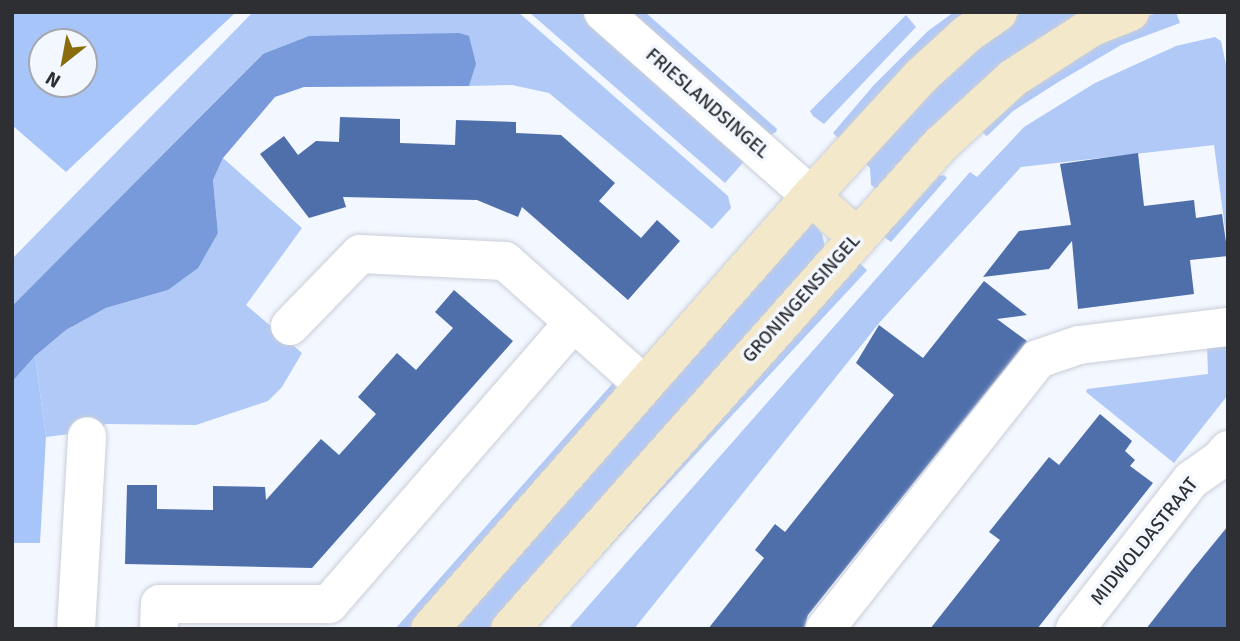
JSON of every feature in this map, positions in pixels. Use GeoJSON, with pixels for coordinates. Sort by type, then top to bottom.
{"type":"FeatureCollection","features":[{"type":"Feature","properties":{"kind":"street","name":"FRIESLANDSINGEL"},"geometry":{"type":"LineString","coordinates":[[603,12],[811,196]]}},
{"type":"Feature","properties":{"kind":"street"},"geometry":{"type":"LineString","coordinates":[[430,629],[811,196],[921,76],[967,34],[998,12]]}},
{"type":"Feature","properties":{"kind":"street","name":"GRONINGENSINGEL"},"geometry":{"type":"LineString","coordinates":[[510,629],[940,145],[1013,78],[1093,27],[1130,12]]}},
{"type":"Feature","properties":{"kind":"street"},"geometry":{"type":"LineString","coordinates":[[811,196],[858,237]]}},
{"type":"Feature","properties":{"kind":"street"},"geometry":{"type":"LineString","coordinates":[[290,326],[360,254],[505,261],[644,385]]}},
{"type":"Feature","properties":{"kind":"street"},"geometry":{"type":"LineString","coordinates":[[159,629],[160,604],[329,604],[573,323]]}},
{"type":"Feature","properties":{"kind":"street"},"geometry":{"type":"LineString","coordinates":[[825,629],[1038,359],[1079,345],[1228,327]]}},
{"type":"Feature","properties":{"kind":"street"},"geometry":{"type":"LineString","coordinates":[[76,629],[87,436]]}},
{"type":"Feature","properties":{"kind":"street","name":"MIDWOLDASTRAAT"},"geometry":{"type":"LineString","coordinates":[[1075,629],[1191,480],[1224,455]]}},
{"type":"Feature","properties":{"kind":"street","name":"MIDWOLDASTRAAT"},"geometry":{"type":"LineString","coordinates":[[1107,629],[1213,492],[1224,455]]}},
{"type":"Feature","properties":{"kind":"shaded area"},"geometry":{"type":"Polygon","coordinates":[[[12,12],[236,12],[66,172],[12,125],[12,12]]]}},
{"type":"Feature","properties":{"kind":"shaded area"},"geometry":{"type":"Polygon","coordinates":[[[253,12],[518,12],[728,196],[731,208],[712,229],[549,93],[512,85],[469,86],[475,64],[263,54],[12,306],[12,259],[253,12]]]}},
{"type":"Feature","properties":{"kind":"shaded area"},"geometry":{"type":"Polygon","coordinates":[[[529,12],[584,12],[748,157],[725,183],[529,12]]]}},
{"type":"Feature","properties":{"kind":"shaded area"},"geometry":{"type":"Polygon","coordinates":[[[632,12],[645,12],[777,129],[776,132],[770,135],[632,12]]]}},
{"type":"Feature","properties":{"kind":"shaded area"},"geometry":{"type":"Polygon","coordinates":[[[954,12],[986,12],[845,145],[833,133],[873,86],[928,31],[954,12]]]}},
{"type":"Feature","properties":{"kind":"shaded area"},"geometry":{"type":"Polygon","coordinates":[[[1022,12],[1107,12],[881,192],[871,185],[870,168],[859,157],[1004,24],[1022,12]]]}},
{"type":"Feature","properties":{"kind":"shaded area"},"geometry":{"type":"Polygon","coordinates":[[[1159,12],[1176,12],[1180,23],[1121,45],[1013,111],[987,136],[974,126],[1115,29],[1159,12]]]}},
{"type":"Feature","properties":{"kind":"shaded area"},"geometry":{"type":"Polygon","coordinates":[[[906,15],[916,27],[824,124],[813,116],[810,111],[906,15]]]}},
{"type":"Feature","properties":{"kind":"shaded area"},"geometry":{"type":"Polygon","coordinates":[[[459,33],[469,36],[476,64],[469,86],[304,87],[275,97],[223,158],[213,180],[218,233],[198,268],[168,290],[106,308],[66,330],[35,356],[12,382],[12,306],[263,54],[309,36],[459,33]]]}},
{"type":"Feature","properties":{"kind":"shaded area"},"geometry":{"type":"Polygon","coordinates":[[[1215,37],[1221,41],[1228,74],[1228,251],[1214,145],[1021,167],[880,322],[634,629],[568,629],[970,172],[977,177],[1024,127],[1095,83],[1176,46],[1215,37]]]}},
{"type":"Feature","properties":{"kind":"shaded area"},"geometry":{"type":"Polygon","coordinates":[[[223,158],[302,228],[246,305],[302,353],[282,387],[268,401],[196,425],[105,424],[101,430],[46,437],[35,356],[66,330],[106,308],[168,290],[218,233],[213,180],[223,158]]]}},
{"type":"Feature","properties":{"kind":"shaded area"},"geometry":{"type":"Polygon","coordinates":[[[944,175],[947,178],[891,242],[877,232],[896,224],[939,176],[944,175]]]}},
{"type":"Feature","properties":{"kind":"shaded area"},"geometry":{"type":"Polygon","coordinates":[[[811,220],[822,234],[825,247],[500,629],[442,629],[811,220]]]}},
{"type":"Feature","properties":{"kind":"shaded area"},"geometry":{"type":"Polygon","coordinates":[[[854,258],[867,270],[533,629],[526,629],[516,620],[854,258]]]}},
{"type":"Feature","properties":{"kind":"shaded area"},"geometry":{"type":"Polygon","coordinates":[[[1228,343],[1228,395],[1174,463],[1086,392],[1087,389],[1208,374],[1207,345],[1228,343]]]}},
{"type":"Feature","properties":{"kind":"shaded area"},"geometry":{"type":"Polygon","coordinates":[[[35,356],[46,437],[40,543],[12,543],[12,382],[35,356]]]}},
{"type":"Feature","properties":{"kind":"shaded area"},"geometry":{"type":"Polygon","coordinates":[[[613,383],[619,395],[417,629],[395,629],[613,383]]]}},
{"type":"Feature","properties":{"kind":"building"},"geometry":{"type":"Polygon","coordinates":[[[340,117],[400,119],[400,143],[455,145],[456,120],[516,122],[516,133],[561,135],[615,183],[599,201],[641,238],[657,220],[680,241],[628,300],[522,207],[518,217],[477,200],[343,197],[346,207],[309,218],[260,154],[284,136],[298,155],[316,141],[339,142],[340,117]]]}},
{"type":"Feature","properties":{"kind":"building"},"geometry":{"type":"Polygon","coordinates":[[[1138,153],[1144,206],[1194,200],[1196,218],[1222,214],[1228,256],[1190,260],[1194,294],[1078,309],[1072,241],[1049,269],[983,277],[1019,231],[1071,225],[1060,164],[1138,153]]]}},
{"type":"Feature","properties":{"kind":"building"},"geometry":{"type":"Polygon","coordinates":[[[984,281],[1027,315],[997,319],[1027,341],[808,615],[804,629],[708,629],[764,558],[755,550],[775,524],[785,532],[894,395],[856,363],[879,325],[923,358],[984,281]]]}},
{"type":"Feature","properties":{"kind":"building"},"geometry":{"type":"Polygon","coordinates":[[[454,290],[513,341],[312,568],[125,564],[127,485],[157,485],[157,509],[213,510],[213,486],[265,487],[266,500],[321,439],[339,455],[376,414],[358,397],[397,353],[416,370],[453,328],[435,312],[454,290]]]}},
{"type":"Feature","properties":{"kind":"building"},"geometry":{"type":"Polygon","coordinates":[[[1100,414],[1132,441],[1125,451],[1135,460],[1130,466],[1153,483],[1037,629],[930,629],[1000,540],[989,532],[1049,457],[1059,465],[1100,414]]]}},
{"type":"Feature","properties":{"kind":"building"},"geometry":{"type":"Polygon","coordinates":[[[1228,526],[1228,629],[1146,629],[1192,570],[1228,526]]]}}]}
